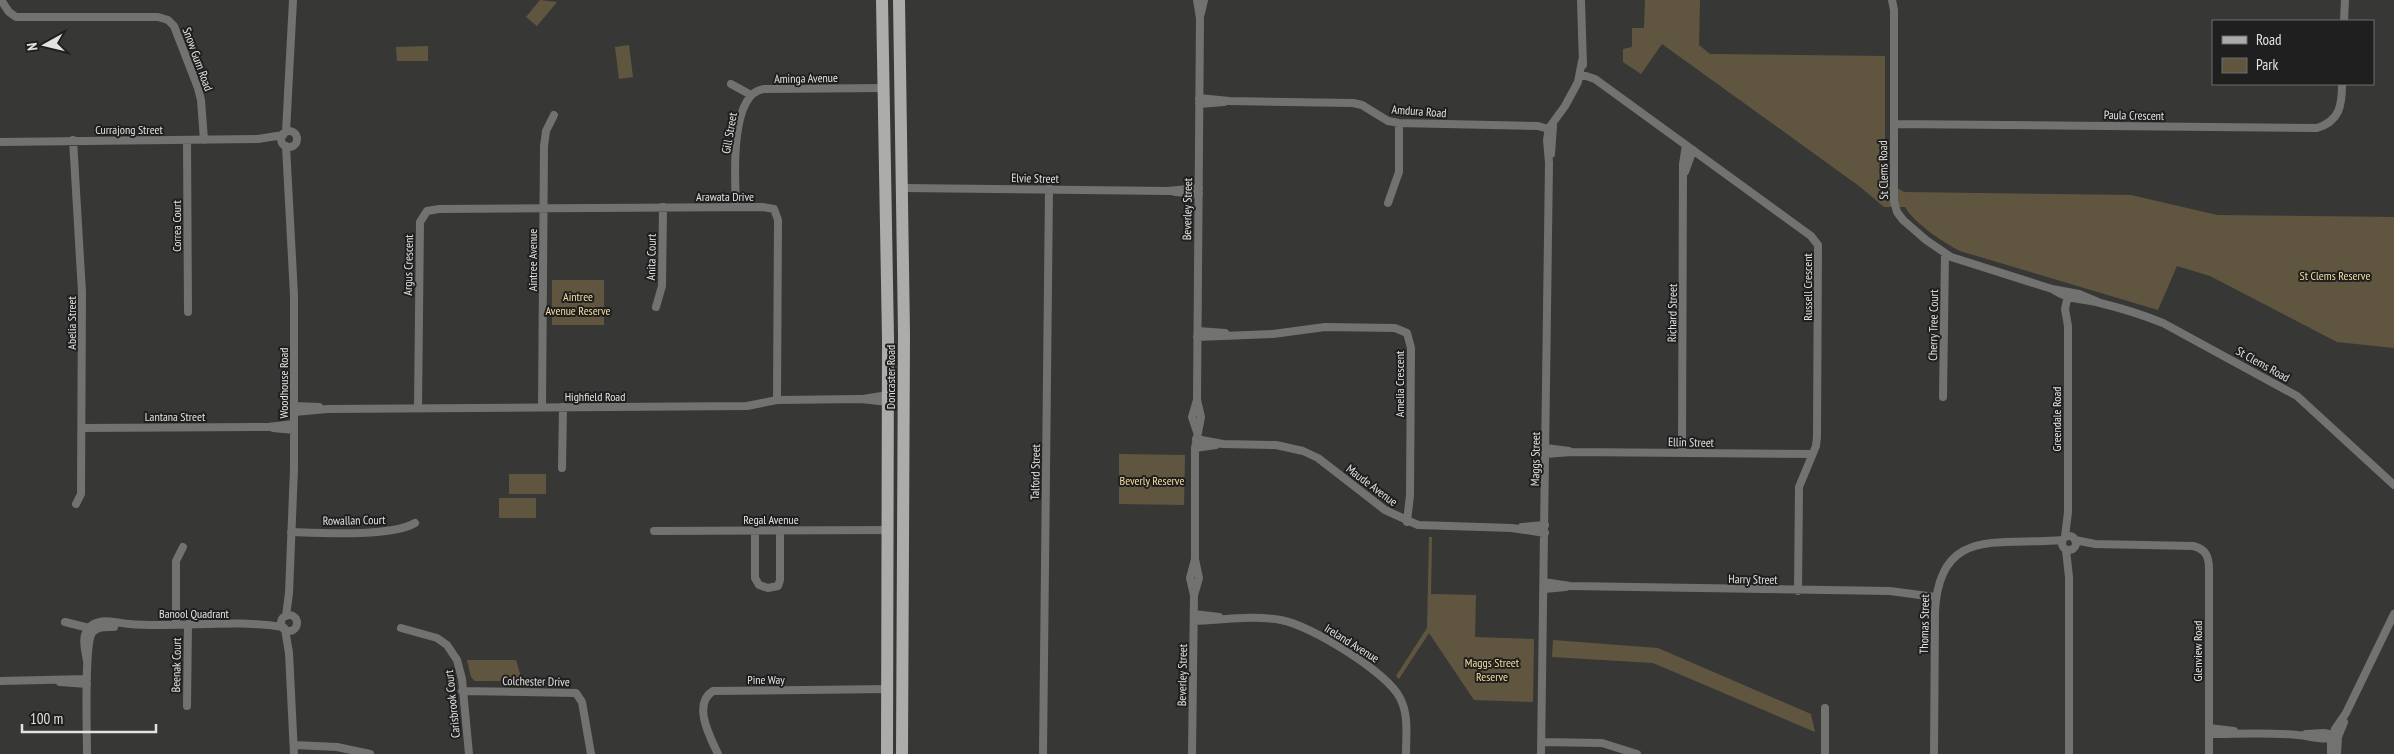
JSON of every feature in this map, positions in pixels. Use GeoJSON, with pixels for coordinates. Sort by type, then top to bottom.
{"type":"FeatureCollection","features":[{"type":"Feature","properties":{"kind":"main road","name":"Doncaster Road"},"geometry":{"type":"LineString","coordinates":[[882,0],[885,88],[888,399],[887,754]]}},
{"type":"Feature","properties":{"kind":"main road","name":"Doncaster Road"},"geometry":{"type":"LineString","coordinates":[[899,0],[904,399],[902,754]]}},
{"type":"Feature","properties":{"kind":"main road"},"geometry":{"type":"LineString","coordinates":[[888,399],[904,399]]}},
{"type":"Feature","properties":{"kind":"street","name":"Snow Gum Road"},"geometry":{"type":"LineString","coordinates":[[1,0],[9,12],[16,17],[158,17],[168,20],[176,31],[198,88],[202,104],[201,140]]}},
{"type":"Feature","properties":{"kind":"street","name":"Woodhouse Road"},"geometry":{"type":"LineString","coordinates":[[284,628],[284,617],[289,593],[294,427],[294,258],[286,141],[293,0]]}},
{"type":"Feature","properties":{"kind":"street","name":"Beverley Street"},"geometry":{"type":"LineString","coordinates":[[1192,754],[1194,595],[1199,578],[1194,559],[1195,448],[1196,436],[1202,417],[1197,400],[1200,18],[1197,0]]}},
{"type":"Feature","properties":{"kind":"street","name":"Beverley Street"},"geometry":{"type":"LineString","coordinates":[[1200,18],[1204,0]]}},
{"type":"Feature","properties":{"kind":"street"},"geometry":{"type":"LineString","coordinates":[[1581,0],[1583,13]]}},
{"type":"Feature","properties":{"kind":"street"},"geometry":{"type":"LineString","coordinates":[[1582,75],[1585,0]]}},
{"type":"Feature","properties":{"kind":"street"},"geometry":{"type":"LineString","coordinates":[[1892,0],[1894,10]]}},
{"type":"Feature","properties":{"kind":"street"},"geometry":{"type":"LineString","coordinates":[[1894,10],[1896,0]]}},
{"type":"Feature","properties":{"kind":"street"},"geometry":{"type":"LineString","coordinates":[[2344,20],[2345,0]]}},
{"type":"Feature","properties":{"kind":"street","name":"St Clems Road"},"geometry":{"type":"LineString","coordinates":[[1894,10],[1894,200],[1897,212],[1913,229],[1945,254],[1965,263],[2052,289],[2063,290],[2069,297],[2079,294],[2098,302],[2142,314],[2163,323],[2289,391],[2316,411],[2394,485]]}},
{"type":"Feature","properties":{"kind":"street","name":"Maggs Street"},"geometry":{"type":"LineString","coordinates":[[1541,754],[1549,163],[1547,140],[1554,121],[1580,90],[1582,75]]}},
{"type":"Feature","properties":{"kind":"street","name":"Russell Crescent"},"geometry":{"type":"LineString","coordinates":[[1582,75],[1594,79],[1686,144],[1811,236],[1818,245],[1817,430],[1816,442],[1799,487],[1798,591]]}},
{"type":"Feature","properties":{"kind":"street"},"geometry":{"type":"LineString","coordinates":[[731,84],[751,95]]}},
{"type":"Feature","properties":{"kind":"street","name":"Paula Crescent"},"geometry":{"type":"LineString","coordinates":[[1894,124],[2311,129],[2327,125],[2337,116],[2341,104],[2342,85]]}},
{"type":"Feature","properties":{"kind":"street","name":"Aminga Avenue"},"geometry":{"type":"LineString","coordinates":[[751,95],[764,89],[885,88]]}},
{"type":"Feature","properties":{"kind":"street","name":"Gill Street"},"geometry":{"type":"LineString","coordinates":[[736,207],[736,146],[746,102],[751,95]]}},
{"type":"Feature","properties":{"kind":"street","name":"Amdura Road"},"geometry":{"type":"LineString","coordinates":[[1199,101],[1353,103],[1362,105],[1388,121],[1399,123],[1538,126],[1550,129]]}},
{"type":"Feature","properties":{"kind":"street","name":"Woodhouse Road"},"geometry":{"type":"LineString","coordinates":[[286,141],[297,140],[289,105]]}},
{"type":"Feature","properties":{"kind":"street","name":"Aintree Avenue"},"geometry":{"type":"LineString","coordinates":[[542,408],[545,138],[554,115]]}},
{"type":"Feature","properties":{"kind":"street"},"geometry":{"type":"LineString","coordinates":[[1388,203],[1399,172],[1399,123]]}},
{"type":"Feature","properties":{"kind":"street"},"geometry":{"type":"LineString","coordinates":[[286,141],[295,134]]}},
{"type":"Feature","properties":{"kind":"street","name":"Currajong Street"},"geometry":{"type":"LineString","coordinates":[[0,142],[258,139],[286,141]]}},
{"type":"Feature","properties":{"kind":"street","name":"Abelia Street"},"geometry":{"type":"LineString","coordinates":[[73,140],[82,292],[81,494],[76,504]]}},
{"type":"Feature","properties":{"kind":"street","name":"Correa Court"},"geometry":{"type":"LineString","coordinates":[[187,140],[188,312]]}},
{"type":"Feature","properties":{"kind":"street","name":"Richard Street"},"geometry":{"type":"LineString","coordinates":[[1682,453],[1684,158],[1686,144]]}},
{"type":"Feature","properties":{"kind":"street","name":"Richard Street"},"geometry":{"type":"LineString","coordinates":[[1685,174],[1693,150]]}},
{"type":"Feature","properties":{"kind":"street","name":"Elvie Street"},"geometry":{"type":"LineString","coordinates":[[902,188],[1199,191]]}},
{"type":"Feature","properties":{"kind":"street","name":"Talford Street"},"geometry":{"type":"LineString","coordinates":[[1043,754],[1049,189]]}},
{"type":"Feature","properties":{"kind":"street","name":"Anita Court"},"geometry":{"type":"LineString","coordinates":[[656,307],[662,279],[663,207]]}},
{"type":"Feature","properties":{"kind":"street","name":"Arawata Drive"},"geometry":{"type":"LineString","coordinates":[[544,208],[767,207],[774,209],[778,216],[777,400]]}},
{"type":"Feature","properties":{"kind":"street","name":"Argus Crescent"},"geometry":{"type":"LineString","coordinates":[[418,408],[420,226],[423,216],[430,210],[439,209],[544,208]]}},
{"type":"Feature","properties":{"kind":"street","name":"Cherry Tree Court"},"geometry":{"type":"LineString","coordinates":[[1943,397],[1945,254]]}},
{"type":"Feature","properties":{"kind":"street","name":"Greendale Road"},"geometry":{"type":"LineString","coordinates":[[2069,297],[2067,546],[2069,577],[2069,754]]}},
{"type":"Feature","properties":{"kind":"street","name":"Amelia Crescent"},"geometry":{"type":"LineString","coordinates":[[1197,334],[1268,334],[1325,327],[1395,328],[1407,333],[1411,348],[1410,495],[1407,522]]}},
{"type":"Feature","properties":{"kind":"street","name":"Highfield Road"},"geometry":{"type":"LineString","coordinates":[[294,409],[748,406],[777,400],[861,399],[872,396],[888,399]]}},
{"type":"Feature","properties":{"kind":"street"},"geometry":{"type":"LineString","coordinates":[[562,407],[562,468]]}},
{"type":"Feature","properties":{"kind":"street","name":"Lantana Street"},"geometry":{"type":"LineString","coordinates":[[82,428],[294,427]]}},
{"type":"Feature","properties":{"kind":"street","name":"Maude Avenue"},"geometry":{"type":"LineString","coordinates":[[1196,436],[1223,444]]}},
{"type":"Feature","properties":{"kind":"street","name":"Maude Avenue"},"geometry":{"type":"LineString","coordinates":[[1195,448],[1223,444],[1276,445],[1303,451],[1318,458],[1385,510],[1407,522],[1426,526],[1545,529]]}},
{"type":"Feature","properties":{"kind":"street","name":"Ellin Street"},"geometry":{"type":"LineString","coordinates":[[1546,451],[1812,454]]}},
{"type":"Feature","properties":{"kind":"street","name":"Greendale Road"},"geometry":{"type":"LineString","coordinates":[[2067,546],[2074,539],[2068,512]]}},
{"type":"Feature","properties":{"kind":"street","name":"Rowallan Court"},"geometry":{"type":"LineString","coordinates":[[291,532],[387,531],[404,528],[415,523]]}},
{"type":"Feature","properties":{"kind":"street"},"geometry":{"type":"LineString","coordinates":[[755,530],[755,578],[759,585],[768,588],[778,586],[780,580],[780,530]]}},
{"type":"Feature","properties":{"kind":"street","name":"Regal Avenue"},"geometry":{"type":"LineString","coordinates":[[654,531],[888,530]]}},
{"type":"Feature","properties":{"kind":"street","name":"Thomas Street"},"geometry":{"type":"LineString","coordinates":[[2074,539],[2095,544]]}},
{"type":"Feature","properties":{"kind":"street","name":"Thomas Street"},"geometry":{"type":"LineString","coordinates":[[1934,754],[1935,597],[1942,573],[1953,559],[1965,550],[1987,542],[2038,543],[2067,546],[2095,544],[2193,546],[2204,550]]}},
{"type":"Feature","properties":{"kind":"street"},"geometry":{"type":"LineString","coordinates":[[176,624],[176,561],[182,547]]}},
{"type":"Feature","properties":{"kind":"street","name":"Glenview Road"},"geometry":{"type":"LineString","coordinates":[[2204,550],[2209,561],[2209,754]]}},
{"type":"Feature","properties":{"kind":"street","name":"Harry Street"},"geometry":{"type":"LineString","coordinates":[[1544,585],[1798,591],[1890,591],[1935,597]]}},
{"type":"Feature","properties":{"kind":"street","name":"Woodhouse Road"},"geometry":{"type":"LineString","coordinates":[[289,593],[297,622],[295,628]]}},
{"type":"Feature","properties":{"kind":"street"},"geometry":{"type":"LineString","coordinates":[[2331,754],[2334,737],[2394,614]]}},
{"type":"Feature","properties":{"kind":"street","name":"Banool Quadrant"},"geometry":{"type":"LineString","coordinates":[[259,623],[284,617],[295,617]]}},
{"type":"Feature","properties":{"kind":"street","name":"Ireland Avenue"},"geometry":{"type":"LineString","coordinates":[[1194,617],[1279,620],[1299,625],[1381,675],[1392,685],[1402,704],[1406,719],[1406,754]]}},
{"type":"Feature","properties":{"kind":"street","name":"Banool Quadrant"},"geometry":{"type":"LineString","coordinates":[[65,622],[89,628]]}},
{"type":"Feature","properties":{"kind":"street","name":"Banool Quadrant"},"geometry":{"type":"LineString","coordinates":[[87,754],[87,661],[84,636],[89,628],[102,622],[129,624],[259,623],[284,628],[295,628]]}},
{"type":"Feature","properties":{"kind":"street","name":"Banool Quadrant"},"geometry":{"type":"LineString","coordinates":[[87,661],[90,636],[94,630],[101,627],[129,624]]}},
{"type":"Feature","properties":{"kind":"street","name":"Beenak Court"},"geometry":{"type":"LineString","coordinates":[[187,706],[188,624]]}},
{"type":"Feature","properties":{"kind":"street"},"geometry":{"type":"LineString","coordinates":[[284,628],[289,653],[294,754]]}},
{"type":"Feature","properties":{"kind":"street"},"geometry":{"type":"LineString","coordinates":[[289,653],[295,628]]}},
{"type":"Feature","properties":{"kind":"street","name":"Carisbrook Court"},"geometry":{"type":"LineString","coordinates":[[401,628],[432,635],[447,645],[460,666],[468,754]]}},
{"type":"Feature","properties":{"kind":"street"},"geometry":{"type":"LineString","coordinates":[[0,682],[87,681]]}},
{"type":"Feature","properties":{"kind":"street","name":"Pine Way"},"geometry":{"type":"LineString","coordinates":[[718,754],[707,727],[703,706],[706,698],[713,691],[888,689]]}},
{"type":"Feature","properties":{"kind":"street","name":"Colchester Drive"},"geometry":{"type":"LineString","coordinates":[[462,691],[576,693],[582,702],[591,754]]}},
{"type":"Feature","properties":{"kind":"street"},"geometry":{"type":"LineString","coordinates":[[1825,708],[1825,754]]}},
{"type":"Feature","properties":{"kind":"street"},"geometry":{"type":"LineString","coordinates":[[2209,731],[2300,735],[2313,733],[2334,737]]}},
{"type":"Feature","properties":{"kind":"street"},"geometry":{"type":"LineString","coordinates":[[2334,737],[2337,754]]}},
{"type":"Feature","properties":{"kind":"street"},"geometry":{"type":"LineString","coordinates":[[1541,742],[1602,743],[1637,754]]}},
{"type":"Feature","properties":{"kind":"street"},"geometry":{"type":"LineString","coordinates":[[294,745],[337,746],[370,754]]}},
{"type":"Feature","properties":{"kind":"green space"},"geometry":{"type":"Polygon","coordinates":[[[540,0],[557,2],[537,26],[526,17],[540,0]]]}},
{"type":"Feature","properties":{"kind":"green space","name":"St Clems Reserve"},"geometry":{"type":"Polygon","coordinates":[[[1645,0],[1700,0],[1699,45],[1710,54],[1885,56],[1885,181],[1904,192],[2131,195],[2217,215],[2394,217],[2394,348],[2337,342],[2210,276],[2177,266],[2158,310],[1960,251],[1922,226],[1905,207],[1884,207],[1859,186],[1662,44],[1641,74],[1623,62],[1623,49],[1632,47],[1632,28],[1644,28],[1645,0]]]}},
{"type":"Feature","properties":{"kind":"green space"},"geometry":{"type":"Polygon","coordinates":[[[629,45],[633,77],[619,79],[615,47],[629,45]]]}},
{"type":"Feature","properties":{"kind":"green space"},"geometry":{"type":"Polygon","coordinates":[[[428,46],[428,61],[397,61],[396,47],[428,46]]]}},
{"type":"Feature","properties":{"kind":"green space","name":"Aintree Avenue Reserve"},"geometry":{"type":"Polygon","coordinates":[[[552,280],[604,280],[604,325],[552,325],[552,280]]]}},
{"type":"Feature","properties":{"kind":"green space","name":"Beverly Reserve"},"geometry":{"type":"Polygon","coordinates":[[[1119,454],[1185,455],[1184,505],[1119,504],[1119,454]]]}},
{"type":"Feature","properties":{"kind":"green space"},"geometry":{"type":"Polygon","coordinates":[[[509,474],[546,474],[546,494],[509,494],[509,474]]]}},
{"type":"Feature","properties":{"kind":"green space"},"geometry":{"type":"Polygon","coordinates":[[[499,498],[536,498],[536,518],[499,518],[499,498]]]}},
{"type":"Feature","properties":{"kind":"green space","name":"Maggs Street Reserve"},"geometry":{"type":"Polygon","coordinates":[[[1429,537],[1432,537],[1431,594],[1476,595],[1475,637],[1534,639],[1533,702],[1474,700],[1429,633],[1399,679],[1396,676],[1427,628],[1429,537]]]}},
{"type":"Feature","properties":{"kind":"green space"},"geometry":{"type":"Polygon","coordinates":[[[1553,640],[1658,648],[1811,714],[1815,732],[1653,663],[1552,657],[1553,640]]]}},
{"type":"Feature","properties":{"kind":"green space"},"geometry":{"type":"Polygon","coordinates":[[[467,660],[516,660],[522,681],[475,681],[471,677],[467,660]]]}}]}
